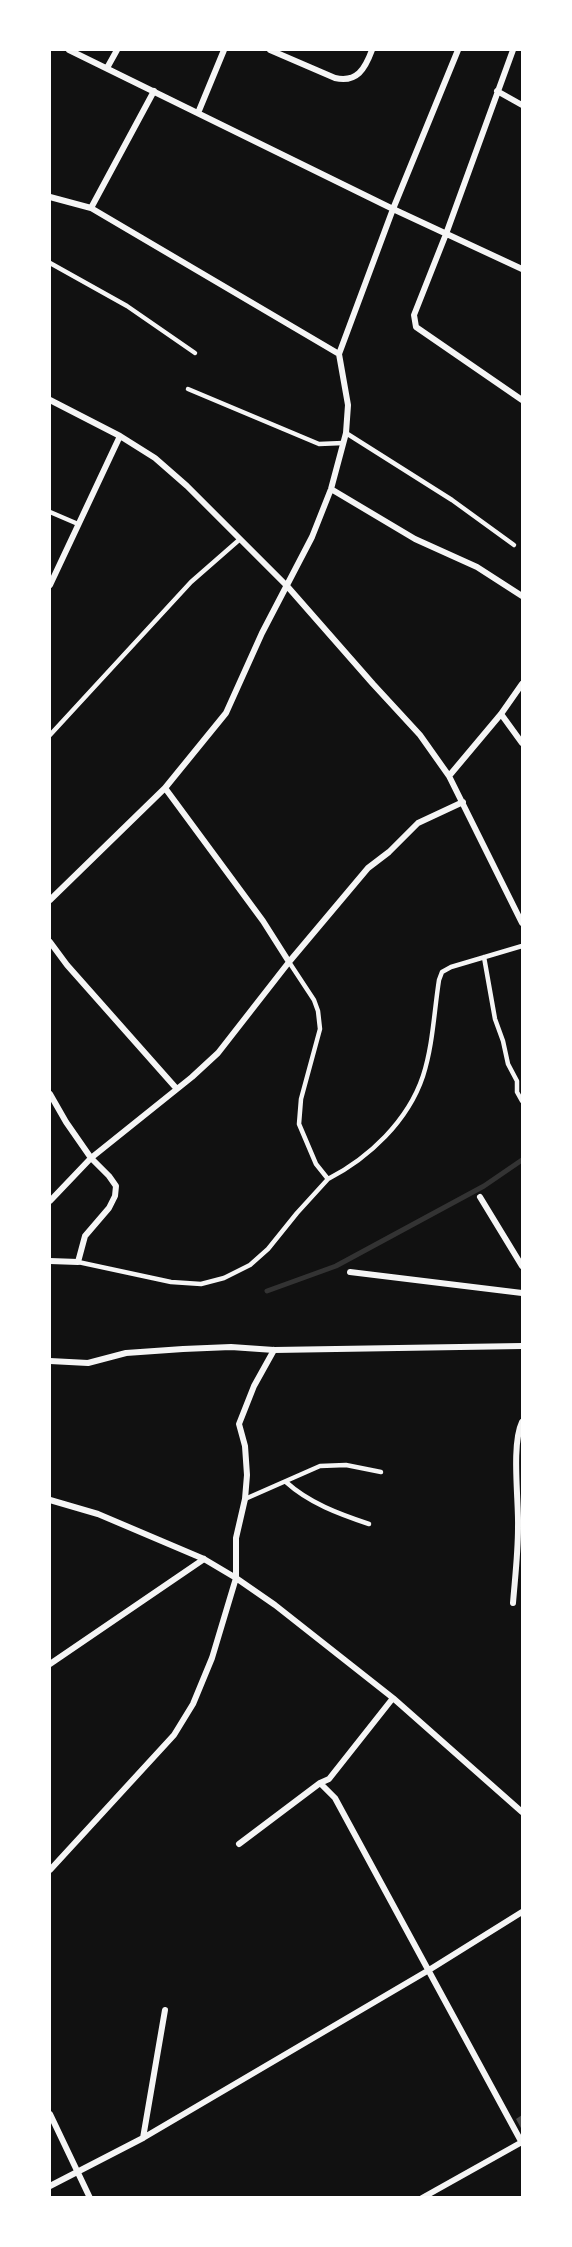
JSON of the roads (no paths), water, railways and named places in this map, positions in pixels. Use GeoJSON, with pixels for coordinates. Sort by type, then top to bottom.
{"type":"FeatureCollection","features":[{"type":"Feature","properties":{"kind":"street"},"geometry":{"type":"LineString","coordinates":[[69,50],[393,209],[522,269]]}},
{"type":"Feature","properties":{"kind":"street"},"geometry":{"type":"LineString","coordinates":[[107,68],[117,50]]}},
{"type":"Feature","properties":{"kind":"street"},"geometry":{"type":"LineString","coordinates":[[198,113],[224,50]]}},
{"type":"Feature","properties":{"kind":"street"},"geometry":{"type":"LineString","coordinates":[[270,50],[335,78],[346,80],[362,71],[372,50]]}},
{"type":"Feature","properties":{"kind":"street"},"geometry":{"type":"LineString","coordinates":[[50,900],[165,788],[226,713],[262,633],[312,537],[331,489],[345,433],[348,405],[339,354],[393,209],[458,50]]}},
{"type":"Feature","properties":{"kind":"street"},"geometry":{"type":"LineString","coordinates":[[513,50],[414,315],[416,327],[522,400]]}},
{"type":"Feature","properties":{"kind":"street"},"geometry":{"type":"LineString","coordinates":[[90,208],[154,91]]}},
{"type":"Feature","properties":{"kind":"street"},"geometry":{"type":"LineString","coordinates":[[497,91],[522,105]]}},
{"type":"Feature","properties":{"kind":"street"},"geometry":{"type":"LineString","coordinates":[[50,197],[90,208],[339,354]]}},
{"type":"Feature","properties":{"kind":"street"},"geometry":{"type":"LineString","coordinates":[[50,400],[120,436],[155,458],[187,486],[287,586],[420,735],[449,776],[522,923]]}},
{"type":"Feature","properties":{"kind":"street"},"geometry":{"type":"LineString","coordinates":[[50,585],[120,436]]}},
{"type":"Feature","properties":{"kind":"street"},"geometry":{"type":"LineString","coordinates":[[331,489],[415,539],[477,567],[522,596]]}},
{"type":"Feature","properties":{"kind":"street"},"geometry":{"type":"LineString","coordinates":[[449,776],[501,714],[522,684]]}},
{"type":"Feature","properties":{"kind":"street"},"geometry":{"type":"LineString","coordinates":[[501,714],[522,743]]}},
{"type":"Feature","properties":{"kind":"street"},"geometry":{"type":"LineString","coordinates":[[165,788],[263,921],[289,962]]}},
{"type":"Feature","properties":{"kind":"street"},"geometry":{"type":"LineString","coordinates":[[50,1201],[91,1158],[192,1077],[218,1053],[289,962],[375,861],[389,852],[418,823],[463,802]]}},
{"type":"Feature","properties":{"kind":"street"},"geometry":{"type":"LineString","coordinates":[[50,942],[67,965],[176,1088]]}},
{"type":"Feature","properties":{"kind":"street"},"geometry":{"type":"LineString","coordinates":[[50,1094],[91,1158],[113,1181],[116,1192],[109,1208],[85,1236],[78,1262],[50,1261]]}},
{"type":"Feature","properties":{"kind":"street"},"geometry":{"type":"LineString","coordinates":[[480,1197],[522,1266]]}},
{"type":"Feature","properties":{"kind":"street"},"geometry":{"type":"LineString","coordinates":[[350,1272],[522,1293]]}},
{"type":"Feature","properties":{"kind":"street"},"geometry":{"type":"LineString","coordinates":[[50,1361],[88,1363],[126,1353],[231,1347],[274,1350],[522,1346]]}},
{"type":"Feature","properties":{"kind":"street"},"geometry":{"type":"LineString","coordinates":[[50,1870],[174,1735],[193,1704],[212,1658],[236,1578],[236,1538],[245,1499],[247,1474],[245,1446],[239,1424],[254,1386],[274,1350]]}},
{"type":"Feature","properties":{"kind":"street"},"geometry":{"type":"LineString","coordinates":[[513,1603],[518,1529],[518,1448],[519,1428],[522,1422]]}},
{"type":"Feature","properties":{"kind":"street"},"geometry":{"type":"LineString","coordinates":[[50,1500],[98,1514],[204,1559],[236,1578],[275,1605],[393,1698],[522,1812]]}},
{"type":"Feature","properties":{"kind":"street"},"geometry":{"type":"LineString","coordinates":[[50,1664],[204,1559]]}},
{"type":"Feature","properties":{"kind":"street"},"geometry":{"type":"LineString","coordinates":[[239,1844],[328,1779],[393,1698]]}},
{"type":"Feature","properties":{"kind":"street"},"geometry":{"type":"LineString","coordinates":[[320,1783],[335,1798],[522,2143],[422,2198]]}},
{"type":"Feature","properties":{"kind":"street"},"geometry":{"type":"LineString","coordinates":[[50,2187],[143,2138],[429,1970],[522,1912]]}},
{"type":"Feature","properties":{"kind":"street"},"geometry":{"type":"LineString","coordinates":[[143,2138],[165,2010]]}},
{"type":"Feature","properties":{"kind":"street"},"geometry":{"type":"LineString","coordinates":[[50,2114],[90,2198]]}},
{"type":"Feature","properties":{"kind":"lane"},"geometry":{"type":"LineString","coordinates":[[50,263],[127,306],[195,353]]}},
{"type":"Feature","properties":{"kind":"lane"},"geometry":{"type":"LineString","coordinates":[[188,389],[320,444],[343,442]]}},
{"type":"Feature","properties":{"kind":"lane"},"geometry":{"type":"LineString","coordinates":[[345,433],[452,500],[514,545]]}},
{"type":"Feature","properties":{"kind":"lane"},"geometry":{"type":"LineString","coordinates":[[50,512],[78,524]]}},
{"type":"Feature","properties":{"kind":"lane"},"geometry":{"type":"LineString","coordinates":[[50,735],[191,582],[239,540]]}},
{"type":"Feature","properties":{"kind":"lane"},"geometry":{"type":"LineString","coordinates":[[78,1262],[171,1282],[201,1284],[224,1278],[250,1265],[281,1236],[297,1213],[328,1179],[365,1156],[392,1130],[412,1101],[423,1076],[430,1047],[442,972],[451,967],[522,946]]}},
{"type":"Feature","properties":{"kind":"lane"},"geometry":{"type":"LineString","coordinates":[[484,957],[495,1019],[508,1064],[517,1081],[517,1092],[522,1101]]}},
{"type":"Feature","properties":{"kind":"lane"},"geometry":{"type":"LineString","coordinates":[[289,962],[314,1000],[318,1011],[320,1029],[301,1098],[299,1124],[316,1164],[328,1179]]}},
{"type":"Feature","properties":{"kind":"lane"},"geometry":{"type":"LineString","coordinates":[[245,1499],[320,1466],[332,1464],[381,1472]]}},
{"type":"Feature","properties":{"kind":"lane"},"geometry":{"type":"LineString","coordinates":[[286,1482],[301,1495],[340,1514],[369,1524]]}},
{"type":"Feature","properties":{"kind":"waterway"},"geometry":{"type":"LineString","coordinates":[[267,1291],[336,1266],[484,1186],[522,1160]]}}]}
